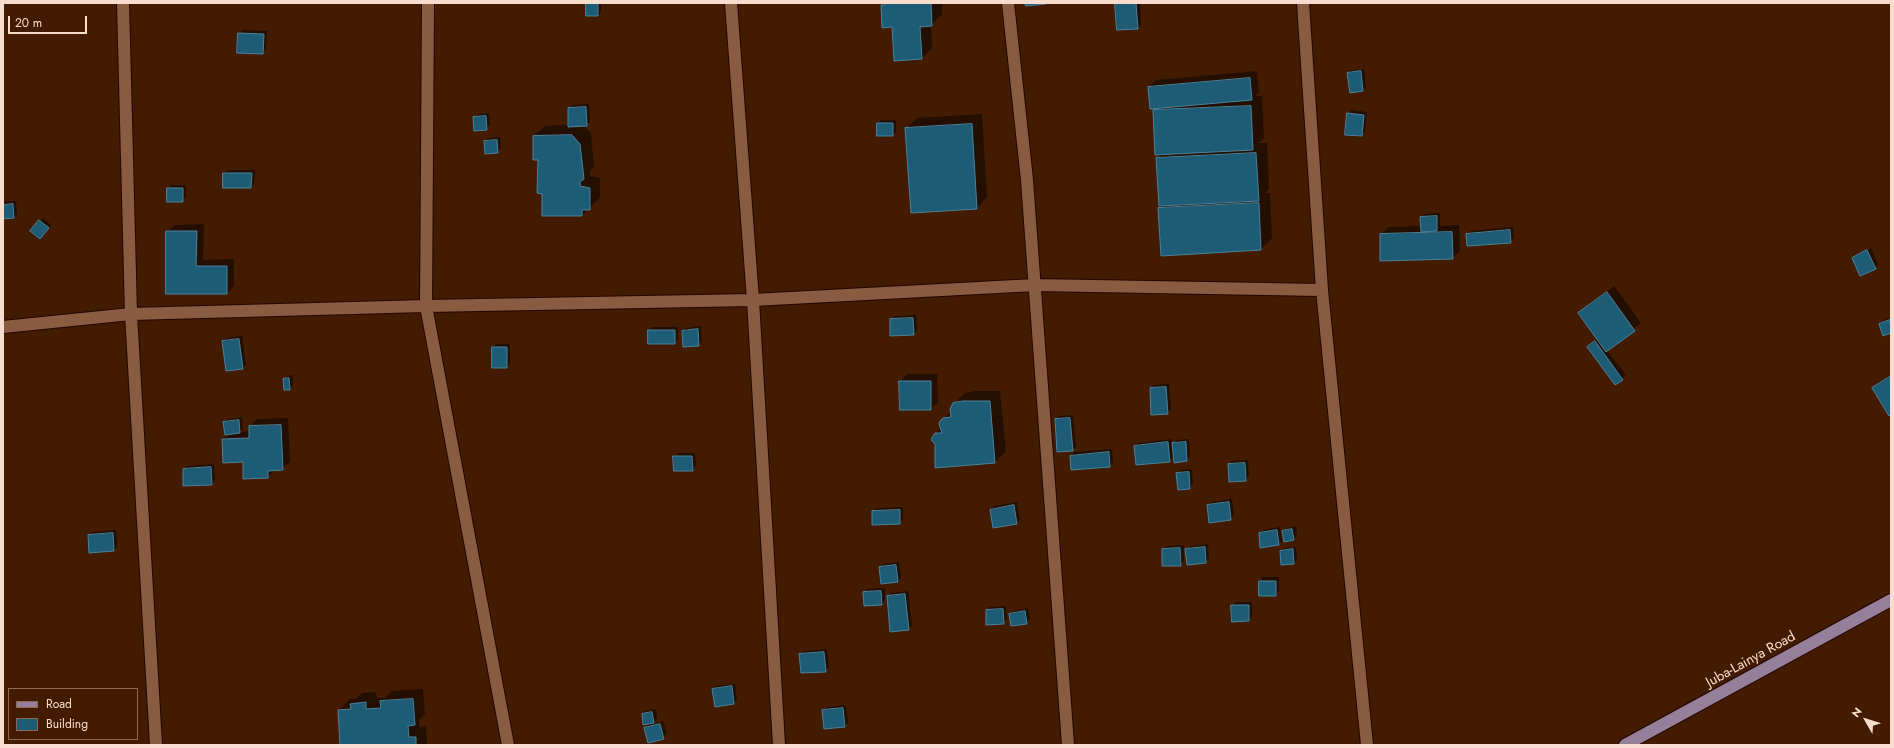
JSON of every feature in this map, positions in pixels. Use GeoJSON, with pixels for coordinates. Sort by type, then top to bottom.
{"type":"FeatureCollection","features":[{"type":"Feature","properties":{"kind":"main road","name":"Juba-Lainya Road"},"geometry":{"type":"LineString","coordinates":[[1625,745],[1891,600]]}},
{"type":"Feature","properties":{"kind":"street"},"geometry":{"type":"LineString","coordinates":[[123,3],[131,314],[156,745]]}},
{"type":"Feature","properties":{"kind":"street"},"geometry":{"type":"LineString","coordinates":[[428,3],[426,306],[508,745]]}},
{"type":"Feature","properties":{"kind":"street"},"geometry":{"type":"LineString","coordinates":[[731,3],[753,300],[779,745]]}},
{"type":"Feature","properties":{"kind":"street"},"geometry":{"type":"LineString","coordinates":[[1008,3],[1027,180],[1068,745]]}},
{"type":"Feature","properties":{"kind":"street"},"geometry":{"type":"LineString","coordinates":[[1303,3],[1322,290],[1367,745]]}},
{"type":"Feature","properties":{"kind":"street"},"geometry":{"type":"LineString","coordinates":[[3,327],[131,314],[426,306],[753,300],[1035,285],[1322,290]]}},
{"type":"Feature","properties":{"kind":"building"},"geometry":{"type":"Polygon","coordinates":[[[586,3],[598,3],[598,16],[586,16],[586,3]]]}},
{"type":"Feature","properties":{"kind":"building"},"geometry":{"type":"Polygon","coordinates":[[[884,3],[931,3],[932,26],[920,27],[922,59],[894,61],[892,27],[882,28],[881,5],[884,5],[884,3]]]}},
{"type":"Feature","properties":{"kind":"building"},"geometry":{"type":"Polygon","coordinates":[[[1025,3],[1046,3],[1046,4],[1026,6],[1025,3]]]}},
{"type":"Feature","properties":{"kind":"building"},"geometry":{"type":"Polygon","coordinates":[[[1115,3],[1136,3],[1138,29],[1117,30],[1115,3]]]}},
{"type":"Feature","properties":{"kind":"building"},"geometry":{"type":"Polygon","coordinates":[[[238,33],[264,34],[263,54],[237,53],[238,33]]]}},
{"type":"Feature","properties":{"kind":"building"},"geometry":{"type":"Polygon","coordinates":[[[1361,71],[1363,91],[1350,93],[1347,73],[1361,71]]]}},
{"type":"Feature","properties":{"kind":"building"},"geometry":{"type":"Polygon","coordinates":[[[1250,78],[1252,100],[1150,109],[1148,87],[1250,78]]]}},
{"type":"Feature","properties":{"kind":"building"},"geometry":{"type":"Polygon","coordinates":[[[1251,106],[1253,150],[1155,155],[1153,110],[1251,106]]]}},
{"type":"Feature","properties":{"kind":"building"},"geometry":{"type":"Polygon","coordinates":[[[586,107],[587,126],[568,127],[568,108],[586,107]]]}},
{"type":"Feature","properties":{"kind":"building"},"geometry":{"type":"Polygon","coordinates":[[[1347,113],[1364,115],[1362,136],[1345,135],[1347,113]]]}},
{"type":"Feature","properties":{"kind":"building"},"geometry":{"type":"Polygon","coordinates":[[[486,116],[487,130],[474,131],[473,117],[486,116]]]}},
{"type":"Feature","properties":{"kind":"building"},"geometry":{"type":"Polygon","coordinates":[[[877,123],[893,123],[893,136],[877,136],[877,123]]]}},
{"type":"Feature","properties":{"kind":"building"},"geometry":{"type":"Polygon","coordinates":[[[972,124],[977,209],[911,213],[905,128],[972,124]]]}},
{"type":"Feature","properties":{"kind":"building"},"geometry":{"type":"Polygon","coordinates":[[[572,135],[580,144],[584,179],[580,182],[580,186],[590,188],[590,210],[582,210],[582,216],[542,216],[542,194],[537,193],[538,160],[533,160],[533,136],[572,135]]]}},
{"type":"Feature","properties":{"kind":"building"},"geometry":{"type":"Polygon","coordinates":[[[497,140],[498,153],[485,154],[484,141],[497,140]]]}},
{"type":"Feature","properties":{"kind":"building"},"geometry":{"type":"Polygon","coordinates":[[[1256,153],[1259,201],[1159,206],[1156,158],[1256,153]]]}},
{"type":"Feature","properties":{"kind":"building"},"geometry":{"type":"Polygon","coordinates":[[[223,173],[252,173],[251,188],[223,188],[223,173]]]}},
{"type":"Feature","properties":{"kind":"building"},"geometry":{"type":"Polygon","coordinates":[[[167,188],[183,188],[183,202],[167,202],[167,188]]]}},
{"type":"Feature","properties":{"kind":"building"},"geometry":{"type":"Polygon","coordinates":[[[1259,203],[1261,250],[1161,256],[1158,208],[1259,203]]]}},
{"type":"Feature","properties":{"kind":"building"},"geometry":{"type":"Polygon","coordinates":[[[13,204],[14,218],[3,219],[3,205],[13,204]]]}},
{"type":"Feature","properties":{"kind":"building"},"geometry":{"type":"Polygon","coordinates":[[[1437,216],[1437,231],[1421,232],[1420,217],[1437,216]]]}},
{"type":"Feature","properties":{"kind":"building"},"geometry":{"type":"Polygon","coordinates":[[[39,220],[49,228],[40,239],[30,231],[39,220]]]}},
{"type":"Feature","properties":{"kind":"building"},"geometry":{"type":"Polygon","coordinates":[[[1510,230],[1511,243],[1467,246],[1466,234],[1510,230]]]}},
{"type":"Feature","properties":{"kind":"building"},"geometry":{"type":"Polygon","coordinates":[[[166,231],[197,231],[196,266],[227,266],[227,294],[166,294],[166,231]]]}},
{"type":"Feature","properties":{"kind":"building"},"geometry":{"type":"Polygon","coordinates":[[[1452,232],[1453,259],[1380,261],[1380,234],[1452,232]]]}},
{"type":"Feature","properties":{"kind":"building"},"geometry":{"type":"Polygon","coordinates":[[[1867,250],[1876,269],[1860,276],[1852,258],[1867,250]]]}},
{"type":"Feature","properties":{"kind":"building"},"geometry":{"type":"Polygon","coordinates":[[[1607,292],[1635,331],[1606,352],[1578,313],[1607,292]]]}},
{"type":"Feature","properties":{"kind":"building"},"geometry":{"type":"Polygon","coordinates":[[[913,318],[914,335],[890,336],[890,319],[913,318]]]}},
{"type":"Feature","properties":{"kind":"building"},"geometry":{"type":"Polygon","coordinates":[[[1890,320],[1891,333],[1883,336],[1879,324],[1890,320]]]}},
{"type":"Feature","properties":{"kind":"building"},"geometry":{"type":"Polygon","coordinates":[[[698,329],[699,346],[683,347],[682,331],[698,329]]]}},
{"type":"Feature","properties":{"kind":"building"},"geometry":{"type":"Polygon","coordinates":[[[648,330],[675,330],[675,344],[648,344],[648,330]]]}},
{"type":"Feature","properties":{"kind":"building"},"geometry":{"type":"Polygon","coordinates":[[[239,339],[243,369],[226,371],[222,341],[239,339]]]}},
{"type":"Feature","properties":{"kind":"building"},"geometry":{"type":"Polygon","coordinates":[[[1595,341],[1623,380],[1615,385],[1587,347],[1595,341]]]}},
{"type":"Feature","properties":{"kind":"building"},"geometry":{"type":"Polygon","coordinates":[[[492,347],[507,347],[507,368],[492,368],[492,347]]]}},
{"type":"Feature","properties":{"kind":"building"},"geometry":{"type":"Polygon","coordinates":[[[1891,376],[1891,415],[1889,416],[1872,388],[1891,376]]]}},
{"type":"Feature","properties":{"kind":"building"},"geometry":{"type":"Polygon","coordinates":[[[289,378],[290,390],[284,390],[283,379],[289,378]]]}},
{"type":"Feature","properties":{"kind":"building"},"geometry":{"type":"Polygon","coordinates":[[[899,381],[931,381],[931,410],[900,410],[899,381]]]}},
{"type":"Feature","properties":{"kind":"building"},"geometry":{"type":"Polygon","coordinates":[[[1166,387],[1168,414],[1151,415],[1150,388],[1166,387]]]}},
{"type":"Feature","properties":{"kind":"building"},"geometry":{"type":"Polygon","coordinates":[[[963,401],[990,401],[995,463],[935,468],[935,444],[931,440],[935,433],[942,433],[939,424],[940,421],[943,418],[951,417],[950,409],[953,403],[963,401]]]}},
{"type":"Feature","properties":{"kind":"building"},"geometry":{"type":"Polygon","coordinates":[[[1070,418],[1073,451],[1057,452],[1055,419],[1070,418]]]}},
{"type":"Feature","properties":{"kind":"building"},"geometry":{"type":"Polygon","coordinates":[[[239,420],[240,433],[225,435],[223,422],[239,420]]]}},
{"type":"Feature","properties":{"kind":"building"},"geometry":{"type":"Polygon","coordinates":[[[281,425],[283,470],[268,471],[268,478],[243,479],[243,462],[223,463],[222,439],[249,438],[249,426],[281,425]]]}},
{"type":"Feature","properties":{"kind":"building"},"geometry":{"type":"Polygon","coordinates":[[[1168,442],[1170,462],[1136,465],[1134,446],[1168,442]]]}},
{"type":"Feature","properties":{"kind":"building"},"geometry":{"type":"Polygon","coordinates":[[[1186,442],[1187,461],[1174,463],[1172,443],[1186,442]]]}},
{"type":"Feature","properties":{"kind":"building"},"geometry":{"type":"Polygon","coordinates":[[[1109,452],[1110,467],[1071,470],[1070,456],[1109,452]]]}},
{"type":"Feature","properties":{"kind":"building"},"geometry":{"type":"Polygon","coordinates":[[[673,456],[692,456],[693,471],[674,471],[673,456]]]}},
{"type":"Feature","properties":{"kind":"building"},"geometry":{"type":"Polygon","coordinates":[[[1245,463],[1246,481],[1229,482],[1228,464],[1245,463]]]}},
{"type":"Feature","properties":{"kind":"building"},"geometry":{"type":"Polygon","coordinates":[[[211,467],[212,485],[183,486],[183,469],[211,467]]]}},
{"type":"Feature","properties":{"kind":"building"},"geometry":{"type":"Polygon","coordinates":[[[1189,472],[1190,489],[1178,490],[1176,473],[1189,472]]]}},
{"type":"Feature","properties":{"kind":"building"},"geometry":{"type":"Polygon","coordinates":[[[1229,502],[1231,520],[1209,523],[1207,505],[1229,502]]]}},
{"type":"Feature","properties":{"kind":"building"},"geometry":{"type":"Polygon","coordinates":[[[1014,505],[1017,524],[993,528],[990,510],[1014,505]]]}},
{"type":"Feature","properties":{"kind":"building"},"geometry":{"type":"Polygon","coordinates":[[[900,510],[900,524],[872,525],[872,511],[900,510]]]}},
{"type":"Feature","properties":{"kind":"building"},"geometry":{"type":"Polygon","coordinates":[[[1292,529],[1294,540],[1284,542],[1282,531],[1292,529]]]}},
{"type":"Feature","properties":{"kind":"building"},"geometry":{"type":"Polygon","coordinates":[[[1277,530],[1279,545],[1260,548],[1259,533],[1277,530]]]}},
{"type":"Feature","properties":{"kind":"building"},"geometry":{"type":"Polygon","coordinates":[[[113,533],[114,551],[89,553],[88,535],[113,533]]]}},
{"type":"Feature","properties":{"kind":"building"},"geometry":{"type":"Polygon","coordinates":[[[1205,547],[1206,563],[1187,565],[1185,549],[1205,547]]]}},
{"type":"Feature","properties":{"kind":"building"},"geometry":{"type":"Polygon","coordinates":[[[1180,548],[1181,566],[1162,566],[1162,549],[1180,548]]]}},
{"type":"Feature","properties":{"kind":"building"},"geometry":{"type":"Polygon","coordinates":[[[1293,549],[1294,564],[1281,565],[1280,551],[1293,549]]]}},
{"type":"Feature","properties":{"kind":"building"},"geometry":{"type":"Polygon","coordinates":[[[896,565],[898,582],[881,584],[879,567],[896,565]]]}},
{"type":"Feature","properties":{"kind":"building"},"geometry":{"type":"Polygon","coordinates":[[[1259,581],[1276,581],[1276,596],[1259,596],[1259,581]]]}},
{"type":"Feature","properties":{"kind":"building"},"geometry":{"type":"Polygon","coordinates":[[[881,591],[882,605],[864,606],[863,592],[881,591]]]}},
{"type":"Feature","properties":{"kind":"building"},"geometry":{"type":"Polygon","coordinates":[[[905,594],[909,630],[890,632],[887,596],[905,594]]]}},
{"type":"Feature","properties":{"kind":"building"},"geometry":{"type":"Polygon","coordinates":[[[1231,605],[1249,605],[1249,621],[1232,622],[1231,605]]]}},
{"type":"Feature","properties":{"kind":"building"},"geometry":{"type":"Polygon","coordinates":[[[1003,609],[1004,624],[986,625],[986,610],[1003,609]]]}},
{"type":"Feature","properties":{"kind":"building"},"geometry":{"type":"Polygon","coordinates":[[[1025,611],[1027,624],[1011,626],[1009,614],[1025,611]]]}},
{"type":"Feature","properties":{"kind":"building"},"geometry":{"type":"Polygon","coordinates":[[[824,652],[826,672],[801,673],[799,654],[824,652]]]}},
{"type":"Feature","properties":{"kind":"building"},"geometry":{"type":"Polygon","coordinates":[[[732,686],[734,704],[715,707],[712,689],[732,686]]]}},
{"type":"Feature","properties":{"kind":"building"},"geometry":{"type":"Polygon","coordinates":[[[413,699],[415,725],[408,726],[409,737],[416,737],[416,745],[340,745],[338,710],[351,709],[350,704],[366,702],[366,709],[381,708],[380,701],[413,699]]]}},
{"type":"Feature","properties":{"kind":"building"},"geometry":{"type":"Polygon","coordinates":[[[843,708],[845,727],[824,729],[822,710],[843,708]]]}},
{"type":"Feature","properties":{"kind":"building"},"geometry":{"type":"Polygon","coordinates":[[[652,712],[654,723],[643,725],[642,714],[652,712]]]}},
{"type":"Feature","properties":{"kind":"building"},"geometry":{"type":"Polygon","coordinates":[[[660,724],[664,739],[648,743],[644,728],[660,724]]]}}]}
